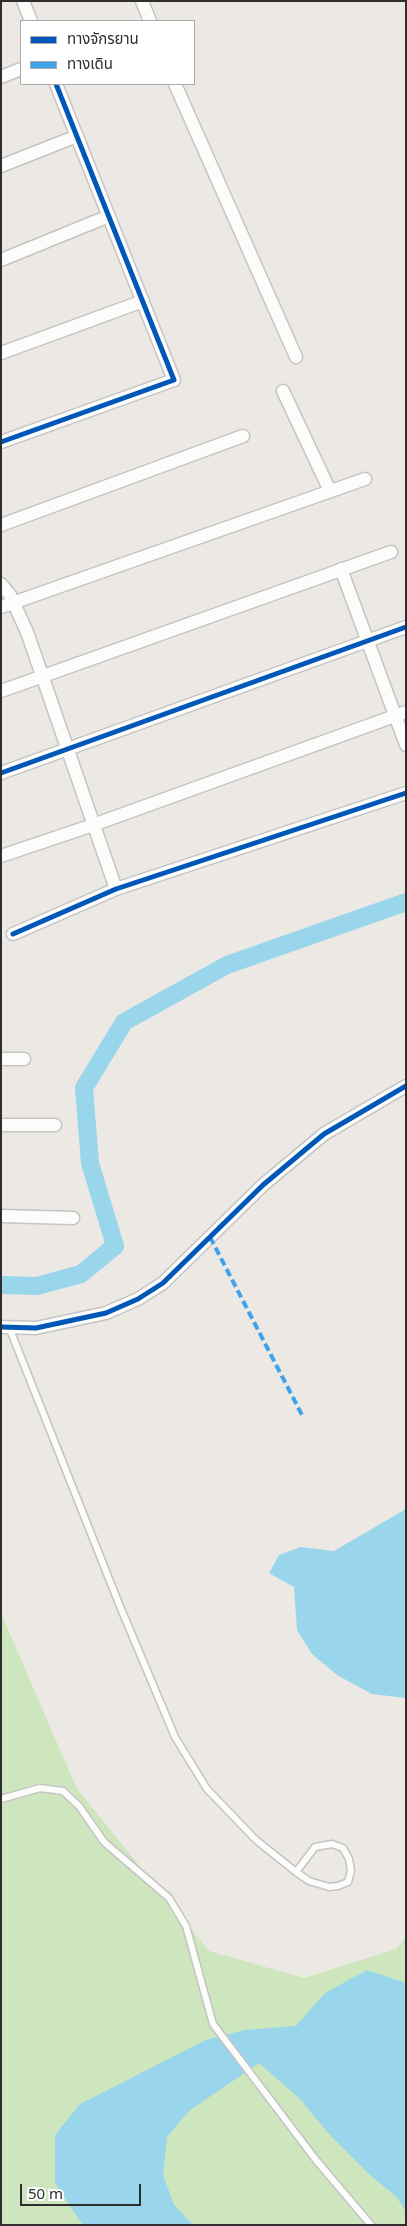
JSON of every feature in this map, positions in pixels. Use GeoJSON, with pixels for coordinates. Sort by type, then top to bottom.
{"type":"FeatureCollection","features":[{"type":"Feature","properties":{"kind":"street"},"geometry":{"type":"LineString","coordinates":[[23,1],[31,20]]}},
{"type":"Feature","properties":{"kind":"street"},"geometry":{"type":"LineString","coordinates":[[142,1],[150,20]]}},
{"type":"Feature","properties":{"kind":"street"},"geometry":{"type":"LineString","coordinates":[[1,77],[20,69]]}},
{"type":"Feature","properties":{"kind":"street"},"geometry":{"type":"LineString","coordinates":[[1,442],[174,380],[56,85]]}},
{"type":"Feature","properties":{"kind":"street"},"geometry":{"type":"LineString","coordinates":[[175,85],[296,357]]}},
{"type":"Feature","properties":{"kind":"street"},"geometry":{"type":"LineString","coordinates":[[1,166],[77,136]]}},
{"type":"Feature","properties":{"kind":"street"},"geometry":{"type":"LineString","coordinates":[[1,260],[109,216]]}},
{"type":"Feature","properties":{"kind":"street"},"geometry":{"type":"LineString","coordinates":[[1,353],[143,301]]}},
{"type":"Feature","properties":{"kind":"street"},"geometry":{"type":"LineString","coordinates":[[282,392],[330,491]]}},
{"type":"Feature","properties":{"kind":"street"},"geometry":{"type":"LineString","coordinates":[[1,525],[243,436]]}},
{"type":"Feature","properties":{"kind":"street"},"geometry":{"type":"LineString","coordinates":[[1,607],[366,479]]}},
{"type":"Feature","properties":{"kind":"street"},"geometry":{"type":"LineString","coordinates":[[1,690],[391,552]]}},
{"type":"Feature","properties":{"kind":"street"},"geometry":{"type":"LineString","coordinates":[[341,569],[367,640],[400,714],[406,746]]}},
{"type":"Feature","properties":{"kind":"street"},"geometry":{"type":"LineString","coordinates":[[1,584],[14,603],[27,632],[116,889]]}},
{"type":"Feature","properties":{"kind":"street"},"geometry":{"type":"LineString","coordinates":[[1,773],[406,626]]}},
{"type":"Feature","properties":{"kind":"street"},"geometry":{"type":"LineString","coordinates":[[1,856],[94,825],[400,714]]}},
{"type":"Feature","properties":{"kind":"street"},"geometry":{"type":"LineString","coordinates":[[13,934],[116,889],[406,793]]}},
{"type":"Feature","properties":{"kind":"street"},"geometry":{"type":"LineString","coordinates":[[1,1059],[24,1059]]}},
{"type":"Feature","properties":{"kind":"street"},"geometry":{"type":"LineString","coordinates":[[5,1327],[36,1328],[106,1313],[138,1299],[163,1283],[263,1184],[324,1134],[406,1086]]}},
{"type":"Feature","properties":{"kind":"street"},"geometry":{"type":"LineString","coordinates":[[1,1125],[55,1125]]}},
{"type":"Feature","properties":{"kind":"street"},"geometry":{"type":"LineString","coordinates":[[1,1216],[73,1218]]}},
{"type":"Feature","properties":{"kind":"lane"},"geometry":{"type":"LineString","coordinates":[[5,1327],[175,1737],[207,1789],[256,1840],[296,1872],[309,1880],[328,1887],[338,1886],[348,1882],[351,1871],[349,1859],[343,1848],[332,1844],[315,1847],[296,1872]]}},
{"type":"Feature","properties":{"kind":"lane"},"geometry":{"type":"LineString","coordinates":[[1,1799],[40,1788],[63,1791],[79,1806],[104,1842],[169,1898],[186,1926],[213,2024],[316,2160],[370,2225]]}},
{"type":"Feature","properties":{"kind":"green space"},"geometry":{"type":"Polygon","coordinates":[[[1,1613],[77,1789],[209,1951],[304,1978],[396,1949],[406,1937],[406,2225],[1,2225],[1,1613]]]}},
{"type":"Feature","properties":{"kind":"water"},"geometry":{"type":"Polygon","coordinates":[[[406,1509],[406,1698],[372,1694],[337,1675],[312,1654],[297,1630],[294,1587],[269,1573],[279,1555],[301,1547],[334,1551],[406,1509]]]}},
{"type":"Feature","properties":{"kind":"water"},"geometry":{"type":"Polygon","coordinates":[[[367,1970],[406,1983],[406,2212],[396,2196],[372,2177],[330,2135],[299,2098],[259,2063],[189,2111],[167,2137],[163,2175],[174,2205],[193,2225],[83,2225],[55,2183],[55,2135],[80,2104],[208,2039],[245,2030],[296,2026],[325,1993],[367,1970]]]}},
{"type":"Feature","properties":{"kind":"waterway"},"geometry":{"type":"LineString","coordinates":[[1,1285],[37,1286],[81,1274],[115,1246],[90,1163],[84,1088],[124,1022],[227,965],[406,902]]}},
{"type":"Feature","properties":{"kind":"marked path"},"geometry":{"type":"LineString","coordinates":[[210,1237],[302,1415]]}},
{"type":"Feature","properties":{"kind":"cycle path"},"geometry":{"type":"LineString","coordinates":[[1,442],[174,380],[56,85]]}},
{"type":"Feature","properties":{"kind":"cycle path"},"geometry":{"type":"LineString","coordinates":[[1,773],[406,627]]}},
{"type":"Feature","properties":{"kind":"cycle path"},"geometry":{"type":"LineString","coordinates":[[13,934],[116,889],[406,793]]}},
{"type":"Feature","properties":{"kind":"cycle path"},"geometry":{"type":"LineString","coordinates":[[1,1327],[36,1328],[106,1313],[138,1299],[163,1283],[263,1185],[324,1134],[406,1086]]}}]}
